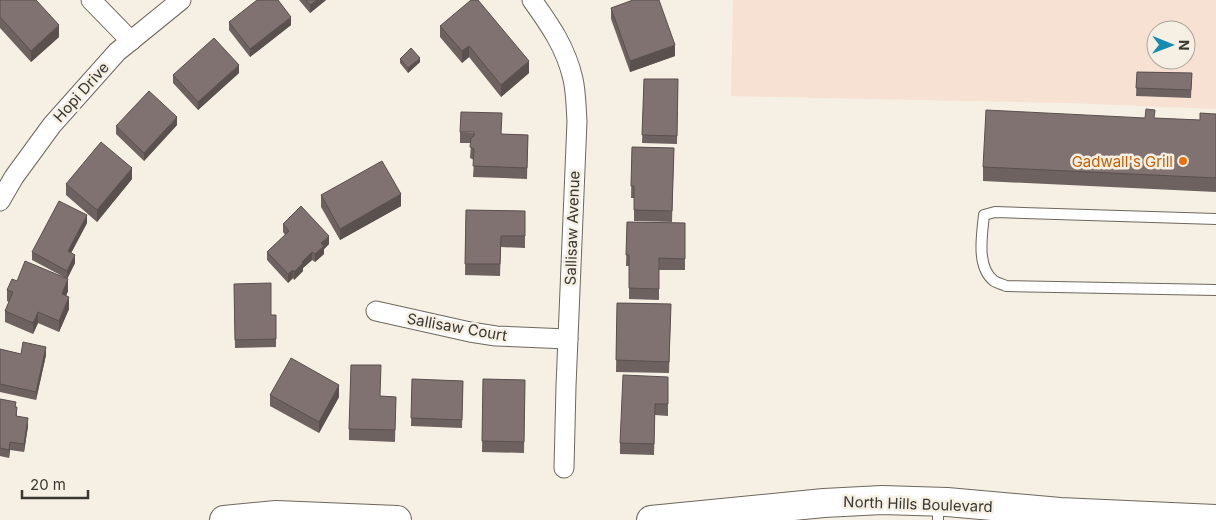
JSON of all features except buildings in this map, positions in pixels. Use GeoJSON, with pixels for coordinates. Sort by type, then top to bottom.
{"type":"FeatureCollection","features":[{"type":"Feature","properties":{"kind":"street"},"geometry":{"type":"LineString","coordinates":[[91,0],[131,41]]}},
{"type":"Feature","properties":{"kind":"street","name":"Hopi Drive"},"geometry":{"type":"LineString","coordinates":[[0,201],[14,177],[52,125],[117,52],[180,0]]}},
{"type":"Feature","properties":{"kind":"street","name":"Sallisaw Avenue"},"geometry":{"type":"LineString","coordinates":[[532,0],[564,49],[573,80],[577,121],[564,468]]}},
{"type":"Feature","properties":{"kind":"street","name":"Sallisaw Court"},"geometry":{"type":"LineString","coordinates":[[376,311],[496,336],[568,339]]}},
{"type":"Feature","properties":{"kind":"street","name":"North Hills Boulevard"},"geometry":{"type":"LineString","coordinates":[[651,520],[824,503],[843,506],[882,500],[938,511],[1079,517],[1216,519]]}},
{"type":"Feature","properties":{"kind":"street"},"geometry":{"type":"LineString","coordinates":[[224,520],[276,515],[397,520]]}},
{"type":"Feature","properties":{"kind":"lane"},"geometry":{"type":"LineString","coordinates":[[1216,219],[996,212],[984,215],[980,244],[985,271],[995,281],[1006,286],[1216,290]]}},
{"type":"Feature","properties":{"kind":"shaded area"},"geometry":{"type":"Polygon","coordinates":[[[733,0],[1216,0],[1216,109],[1067,103],[731,96],[733,0]]]}},
{"type":"Feature","properties":{"kind":"place","name":"Gadwall's Grill"},"geometry":{"type":"Point","coordinates":[1183,161]}}]}
